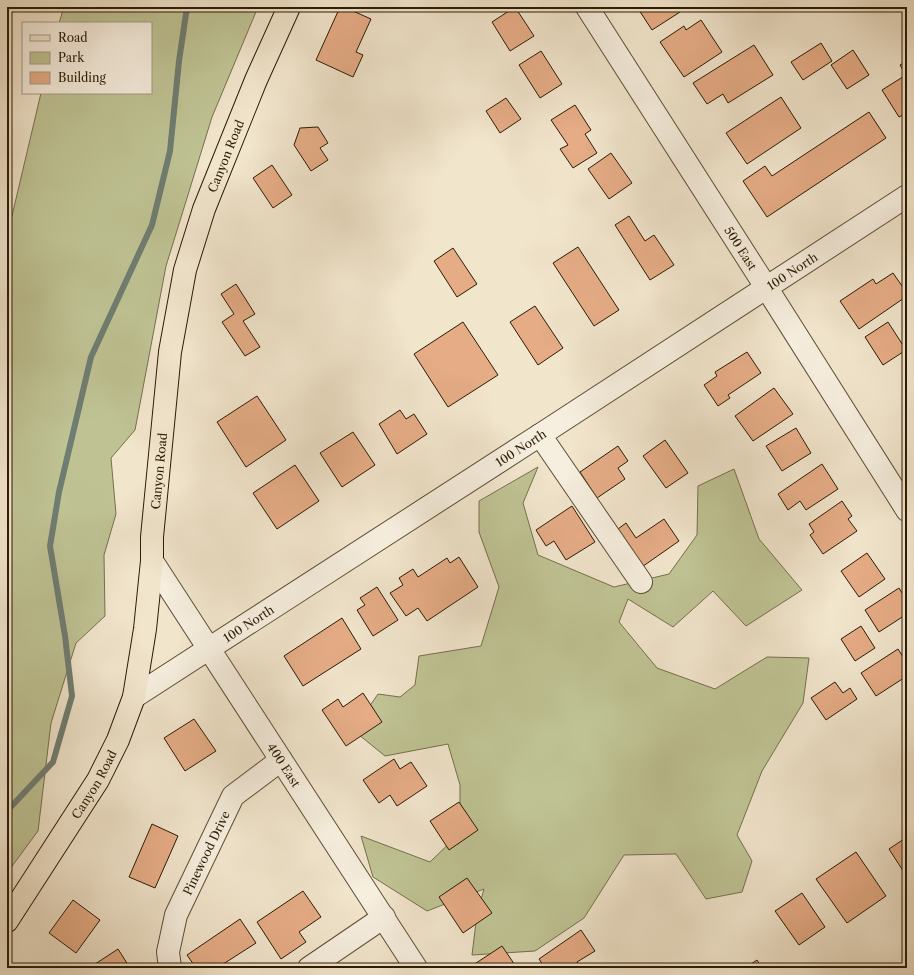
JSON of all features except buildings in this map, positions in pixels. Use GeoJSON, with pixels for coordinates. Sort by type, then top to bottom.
{"type":"FeatureCollection","features":[{"type":"Feature","properties":{"kind":"main road","name":"Canyon Road"},"geometry":{"type":"LineString","coordinates":[[7,921],[98,780],[118,740],[134,697],[145,628],[152,561],[152,537],[170,352],[185,270],[206,201],[256,80],[290,7]]}},
{"type":"Feature","properties":{"kind":"street","name":"500 East"},"geometry":{"type":"LineString","coordinates":[[587,7],[907,510]]}},
{"type":"Feature","properties":{"kind":"street","name":"100 North"},"geometry":{"type":"LineString","coordinates":[[134,697],[907,196]]}},
{"type":"Feature","properties":{"kind":"street"},"geometry":{"type":"LineString","coordinates":[[540,435],[641,582]]}},
{"type":"Feature","properties":{"kind":"street","name":"400 East"},"geometry":{"type":"LineString","coordinates":[[152,561],[416,968]]}},
{"type":"Feature","properties":{"kind":"street","name":"Pinewood Drive"},"geometry":{"type":"LineString","coordinates":[[170,968],[168,952],[176,915],[233,796],[281,760]]}},
{"type":"Feature","properties":{"kind":"street"},"geometry":{"type":"LineString","coordinates":[[309,968],[384,917]]}},
{"type":"Feature","properties":{"kind":"green space"},"geometry":{"type":"Polygon","coordinates":[[[64,7],[258,7],[212,117],[166,266],[135,430],[111,458],[116,514],[104,555],[105,616],[76,643],[51,723],[38,831],[7,873],[7,237],[41,94],[152,94],[152,22],[59,22],[64,7]]]}},
{"type":"Feature","properties":{"kind":"green space"},"geometry":{"type":"Polygon","coordinates":[[[538,467],[523,503],[538,555],[614,587],[669,574],[697,535],[698,486],[734,469],[759,539],[802,590],[746,626],[713,591],[673,627],[628,599],[619,622],[657,668],[715,689],[767,657],[809,658],[803,703],[762,771],[737,835],[752,861],[742,892],[706,899],[676,854],[624,855],[584,918],[535,951],[472,955],[477,914],[484,889],[427,911],[373,877],[361,836],[430,862],[460,833],[460,785],[448,744],[385,756],[353,730],[378,694],[400,697],[415,685],[419,656],[481,646],[499,587],[479,532],[479,501],[538,467]]]}},
{"type":"Feature","properties":{"kind":"waterway"},"geometry":{"type":"LineString","coordinates":[[7,811],[53,762],[72,696],[65,636],[50,546],[59,492],[91,357],[152,225],[170,151],[179,61],[187,7]]}}]}
